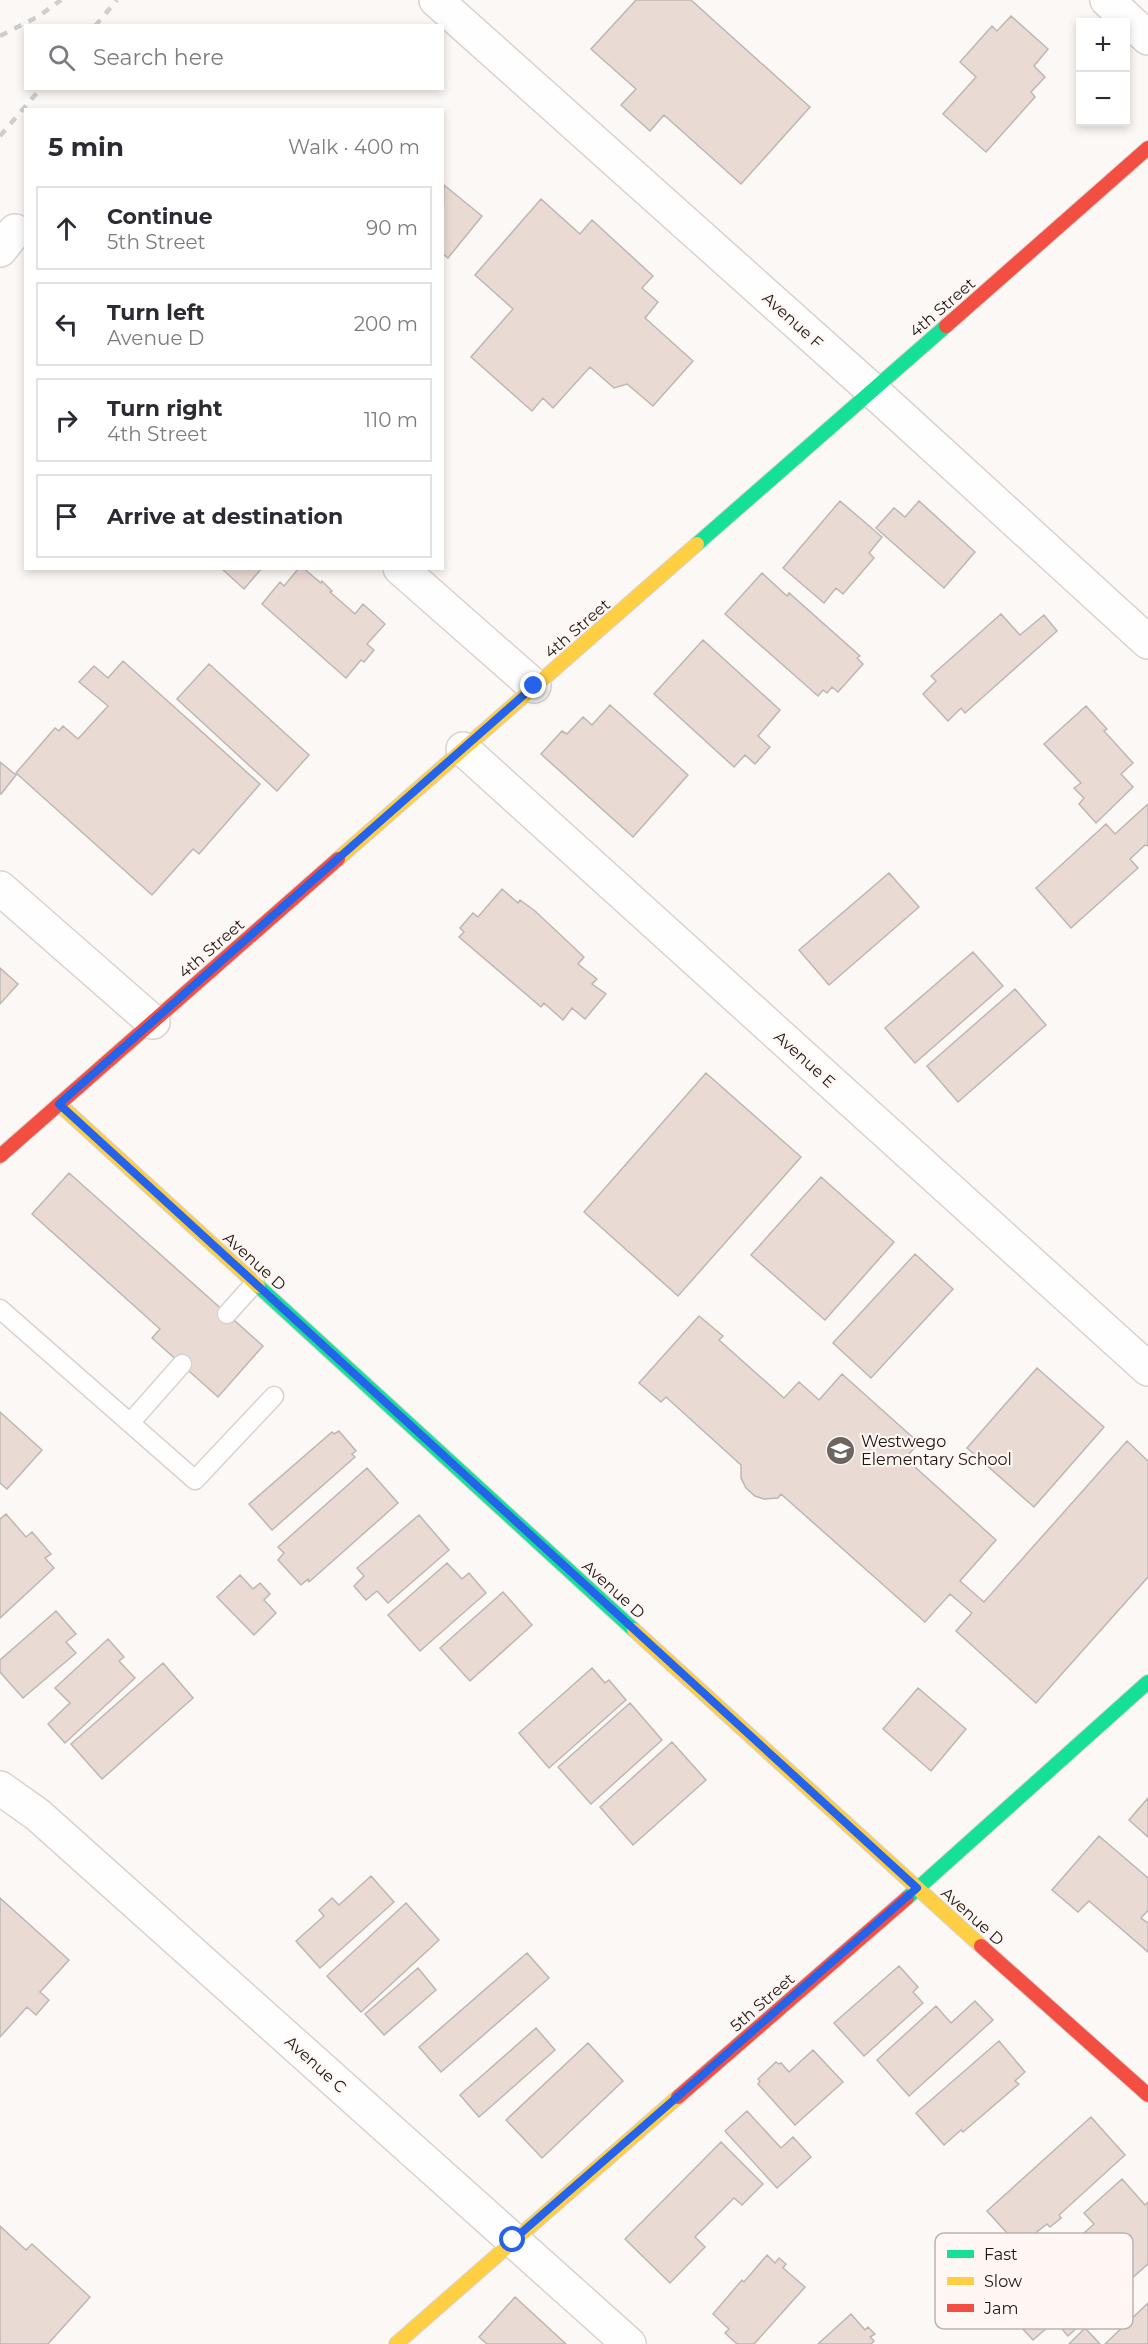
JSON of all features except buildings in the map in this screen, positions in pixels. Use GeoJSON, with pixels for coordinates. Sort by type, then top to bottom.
{"type":"FeatureCollection","features":[{"type":"Feature","properties":{"kind":"street","name":"Avenue F"},"geometry":{"type":"LineString","coordinates":[[436,0],[872,390],[1148,642]]}},
{"type":"Feature","properties":{"kind":"street"},"geometry":{"type":"LineString","coordinates":[[1107,0],[1148,38]]}},
{"type":"Feature","properties":{"kind":"street","name":"4th Street"},"geometry":{"type":"LineString","coordinates":[[0,1156],[1148,148]]}},
{"type":"Feature","properties":{"kind":"street"},"geometry":{"type":"LineString","coordinates":[[402,570],[534,686]]}},
{"type":"Feature","properties":{"kind":"street","name":"Avenue E"},"geometry":{"type":"LineString","coordinates":[[463,750],[1148,1369]]}},
{"type":"Feature","properties":{"kind":"street"},"geometry":{"type":"LineString","coordinates":[[0,888],[153,1022]]}},
{"type":"Feature","properties":{"kind":"street","name":"Avenue D"},"geometry":{"type":"LineString","coordinates":[[59,1104],[917,1888],[1148,2095]]}},
{"type":"Feature","properties":{"kind":"street","name":"5th Street"},"geometry":{"type":"LineString","coordinates":[[396,2344],[917,1888],[1148,1682]]}},
{"type":"Feature","properties":{"kind":"street","name":"Avenue C"},"geometry":{"type":"LineString","coordinates":[[0,1788],[38,1815],[629,2344]]}},
{"type":"Feature","properties":{"kind":"lane"},"geometry":{"type":"LineString","coordinates":[[227,1314],[255,1283]]}},
{"type":"Feature","properties":{"kind":"lane"},"geometry":{"type":"LineString","coordinates":[[0,1309],[195,1480],[274,1396]]}},
{"type":"Feature","properties":{"kind":"lane"},"geometry":{"type":"LineString","coordinates":[[130,1423],[182,1364]]}},
{"type":"Feature","properties":{"kind":"railway"},"geometry":{"type":"LineString","coordinates":[[0,36],[39,16],[61,0]]}},
{"type":"Feature","properties":{"kind":"railway"},"geometry":{"type":"LineString","coordinates":[[97,24],[117,0]]}},
{"type":"Feature","properties":{"kind":"railway"},"geometry":{"type":"LineString","coordinates":[[0,136],[39,90]]}},
{"type":"Feature","properties":{"kind":"traffic: fast"},"geometry":{"type":"LineString","coordinates":[[697,544],[946,326]]}},
{"type":"Feature","properties":{"kind":"traffic: fast"},"geometry":{"type":"LineString","coordinates":[[258,1286],[634,1630]]}},
{"type":"Feature","properties":{"kind":"traffic: fast"},"geometry":{"type":"LineString","coordinates":[[907,1898],[1148,1682]]}},
{"type":"Feature","properties":{"kind":"traffic: slow"},"geometry":{"type":"LineString","coordinates":[[338,859],[697,544]]}},
{"type":"Feature","properties":{"kind":"traffic: slow"},"geometry":{"type":"LineString","coordinates":[[59,1104],[258,1286]]}},
{"type":"Feature","properties":{"kind":"traffic: slow"},"geometry":{"type":"LineString","coordinates":[[634,1630],[981,1946]]}},
{"type":"Feature","properties":{"kind":"traffic: slow"},"geometry":{"type":"LineString","coordinates":[[396,2344],[678,2097]]}},
{"type":"Feature","properties":{"kind":"traffic: jam"},"geometry":{"type":"LineString","coordinates":[[946,326],[1148,148]]}},
{"type":"Feature","properties":{"kind":"traffic: jam"},"geometry":{"type":"LineString","coordinates":[[0,1156],[338,859]]}},
{"type":"Feature","properties":{"kind":"traffic: jam"},"geometry":{"type":"LineString","coordinates":[[678,2097],[907,1898]]}},
{"type":"Feature","properties":{"kind":"traffic: jam"},"geometry":{"type":"LineString","coordinates":[[981,1946],[1148,2095]]}},
{"type":"Feature","properties":{"kind":"place","name":"Westwego Elementary School"},"geometry":{"type":"Point","coordinates":[840,1450]}},
{"type":"Feature","properties":{"kind":"route"},"geometry":{"type":"LineString","coordinates":[[513,2240],[917,1888],[59,1104],[534,686]]}}]}
